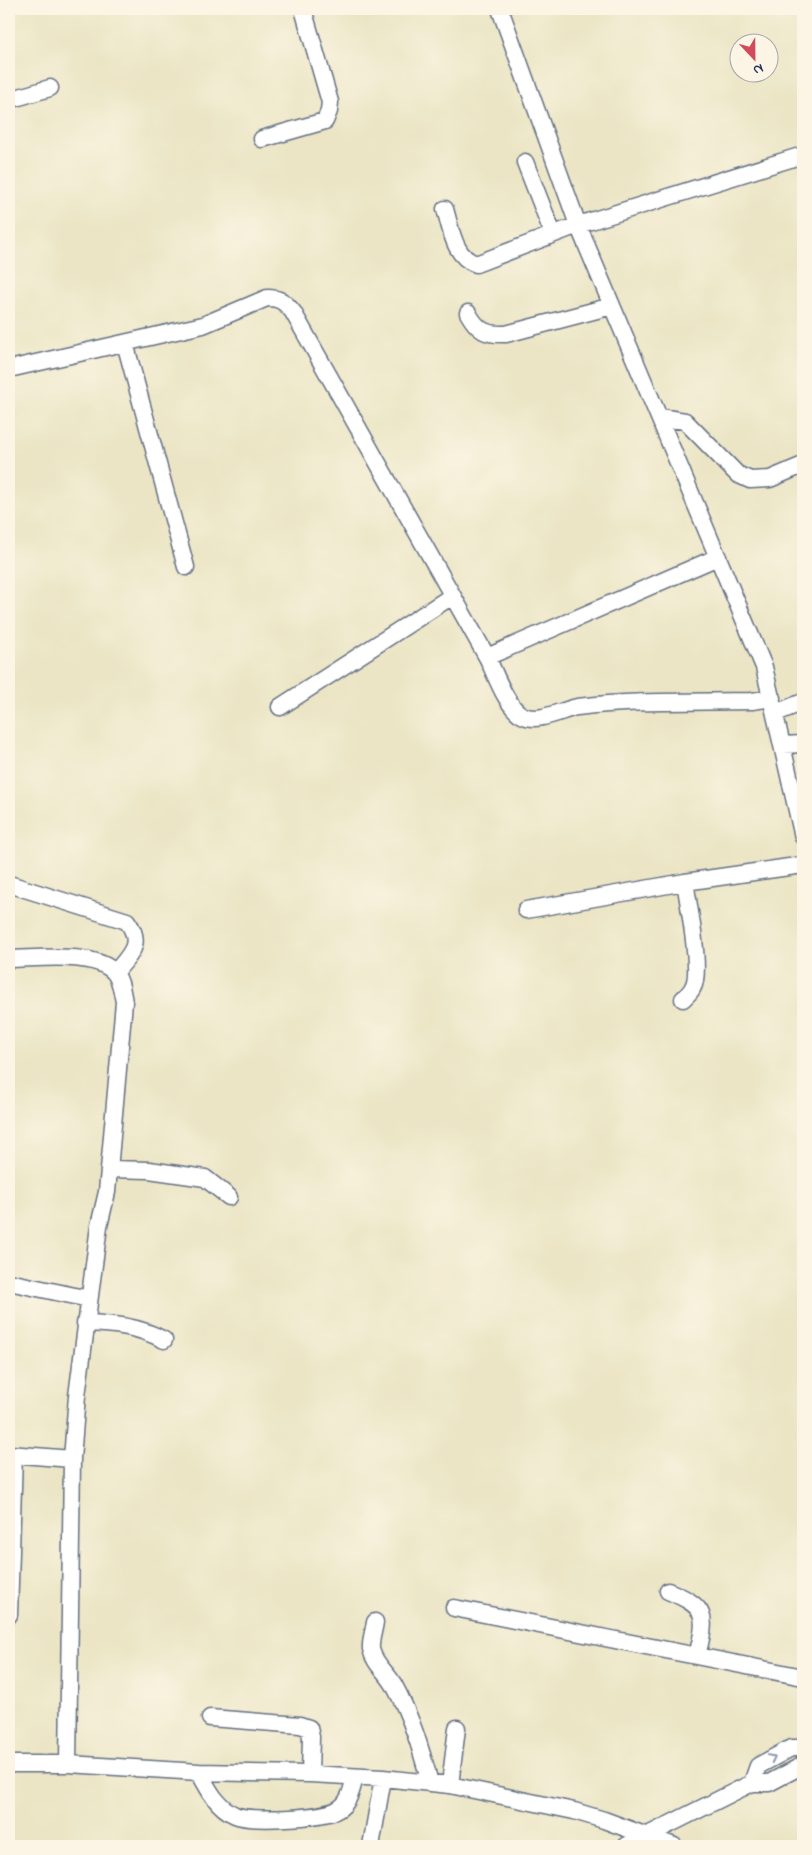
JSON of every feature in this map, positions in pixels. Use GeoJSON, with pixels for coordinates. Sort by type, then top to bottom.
{"type":"FeatureCollection","features":[{"type":"Feature","properties":{"kind":"street"},"geometry":{"type":"LineString","coordinates":[[262,139],[325,121],[329,111],[330,102],[302,9]]}},
{"type":"Feature","properties":{"kind":"street"},"geometry":{"type":"LineString","coordinates":[[500,9],[578,224],[764,667],[803,837]]}},
{"type":"Feature","properties":{"kind":"street"},"geometry":{"type":"LineString","coordinates":[[9,100],[50,88]]}},
{"type":"Feature","properties":{"kind":"street"},"geometry":{"type":"LineString","coordinates":[[445,209],[462,256],[476,264],[578,224],[803,155]]}},
{"type":"Feature","properties":{"kind":"street"},"geometry":{"type":"LineString","coordinates":[[525,162],[553,234]]}},
{"type":"Feature","properties":{"kind":"street"},"geometry":{"type":"LineString","coordinates":[[9,369],[203,325],[268,298],[277,298],[285,302],[293,312],[487,657],[510,704],[521,715],[528,718],[536,718],[570,708],[614,703],[752,701],[774,705],[803,702]]}},
{"type":"Feature","properties":{"kind":"street"},"geometry":{"type":"LineString","coordinates":[[468,313],[476,327],[489,334],[506,334],[612,306]]}},
{"type":"Feature","properties":{"kind":"street"},"geometry":{"type":"LineString","coordinates":[[125,342],[186,567]]}},
{"type":"Feature","properties":{"kind":"street"},"geometry":{"type":"LineString","coordinates":[[660,417],[685,421],[737,474],[750,480],[770,479],[803,465]]}},
{"type":"Feature","properties":{"kind":"street"},"geometry":{"type":"LineString","coordinates":[[487,657],[718,556]]}},
{"type":"Feature","properties":{"kind":"street"},"geometry":{"type":"LineString","coordinates":[[280,707],[452,596]]}},
{"type":"Feature","properties":{"kind":"street"},"geometry":{"type":"LineString","coordinates":[[783,745],[803,744]]}},
{"type":"Feature","properties":{"kind":"street"},"geometry":{"type":"LineString","coordinates":[[526,910],[685,882],[803,865]]}},
{"type":"Feature","properties":{"kind":"street"},"geometry":{"type":"LineString","coordinates":[[682,999],[694,987],[695,971],[691,915],[685,882]]}},
{"type":"Feature","properties":{"kind":"street"},"geometry":{"type":"LineString","coordinates":[[9,884],[127,921],[135,931],[137,940],[132,952],[115,973]]}},
{"type":"Feature","properties":{"kind":"street"},"geometry":{"type":"LineString","coordinates":[[9,959],[87,959],[102,964],[115,973],[121,985],[124,1002],[109,1169],[85,1323],[72,1459],[68,1764]]}},
{"type":"Feature","properties":{"kind":"street"},"geometry":{"type":"LineString","coordinates":[[109,1169],[149,1170],[205,1178],[229,1196]]}},
{"type":"Feature","properties":{"kind":"street"},"geometry":{"type":"LineString","coordinates":[[9,1286],[89,1299]]}},
{"type":"Feature","properties":{"kind":"street"},"geometry":{"type":"LineString","coordinates":[[85,1323],[124,1324],[150,1332],[164,1340]]}},
{"type":"Feature","properties":{"kind":"street"},"geometry":{"type":"LineString","coordinates":[[9,1615],[11,1455],[72,1459]]}},
{"type":"Feature","properties":{"kind":"street"},"geometry":{"type":"LineString","coordinates":[[668,1591],[692,1601],[701,1613],[705,1624],[698,1656]]}},
{"type":"Feature","properties":{"kind":"street"},"geometry":{"type":"LineString","coordinates":[[454,1608],[803,1676]]}},
{"type":"Feature","properties":{"kind":"street"},"geometry":{"type":"LineString","coordinates":[[375,1622],[371,1647],[373,1654],[393,1682],[407,1711],[416,1734],[430,1783]]}},
{"type":"Feature","properties":{"kind":"street"},"geometry":{"type":"LineString","coordinates":[[210,1718],[300,1724],[309,1728],[311,1737],[310,1774]]}},
{"type":"Feature","properties":{"kind":"street"},"geometry":{"type":"LineString","coordinates":[[450,1785],[457,1728]]}},
{"type":"Feature","properties":{"kind":"street"},"geometry":{"type":"LineString","coordinates":[[626,1846],[648,1837],[752,1783],[769,1783],[803,1766],[797,1748],[758,1766],[752,1783]]}},
{"type":"Feature","properties":{"kind":"street"},"geometry":{"type":"LineString","coordinates":[[9,1764],[68,1764],[198,1772],[310,1774],[383,1778],[450,1785],[574,1811],[674,1846]]}},
{"type":"Feature","properties":{"kind":"street"},"geometry":{"type":"LineString","coordinates":[[198,1772],[210,1793],[221,1807],[237,1816],[282,1818],[318,1816],[338,1810],[349,1798],[355,1777]]}},
{"type":"Feature","properties":{"kind":"street"},"geometry":{"type":"LineString","coordinates":[[371,1846],[383,1778]]}}]}
